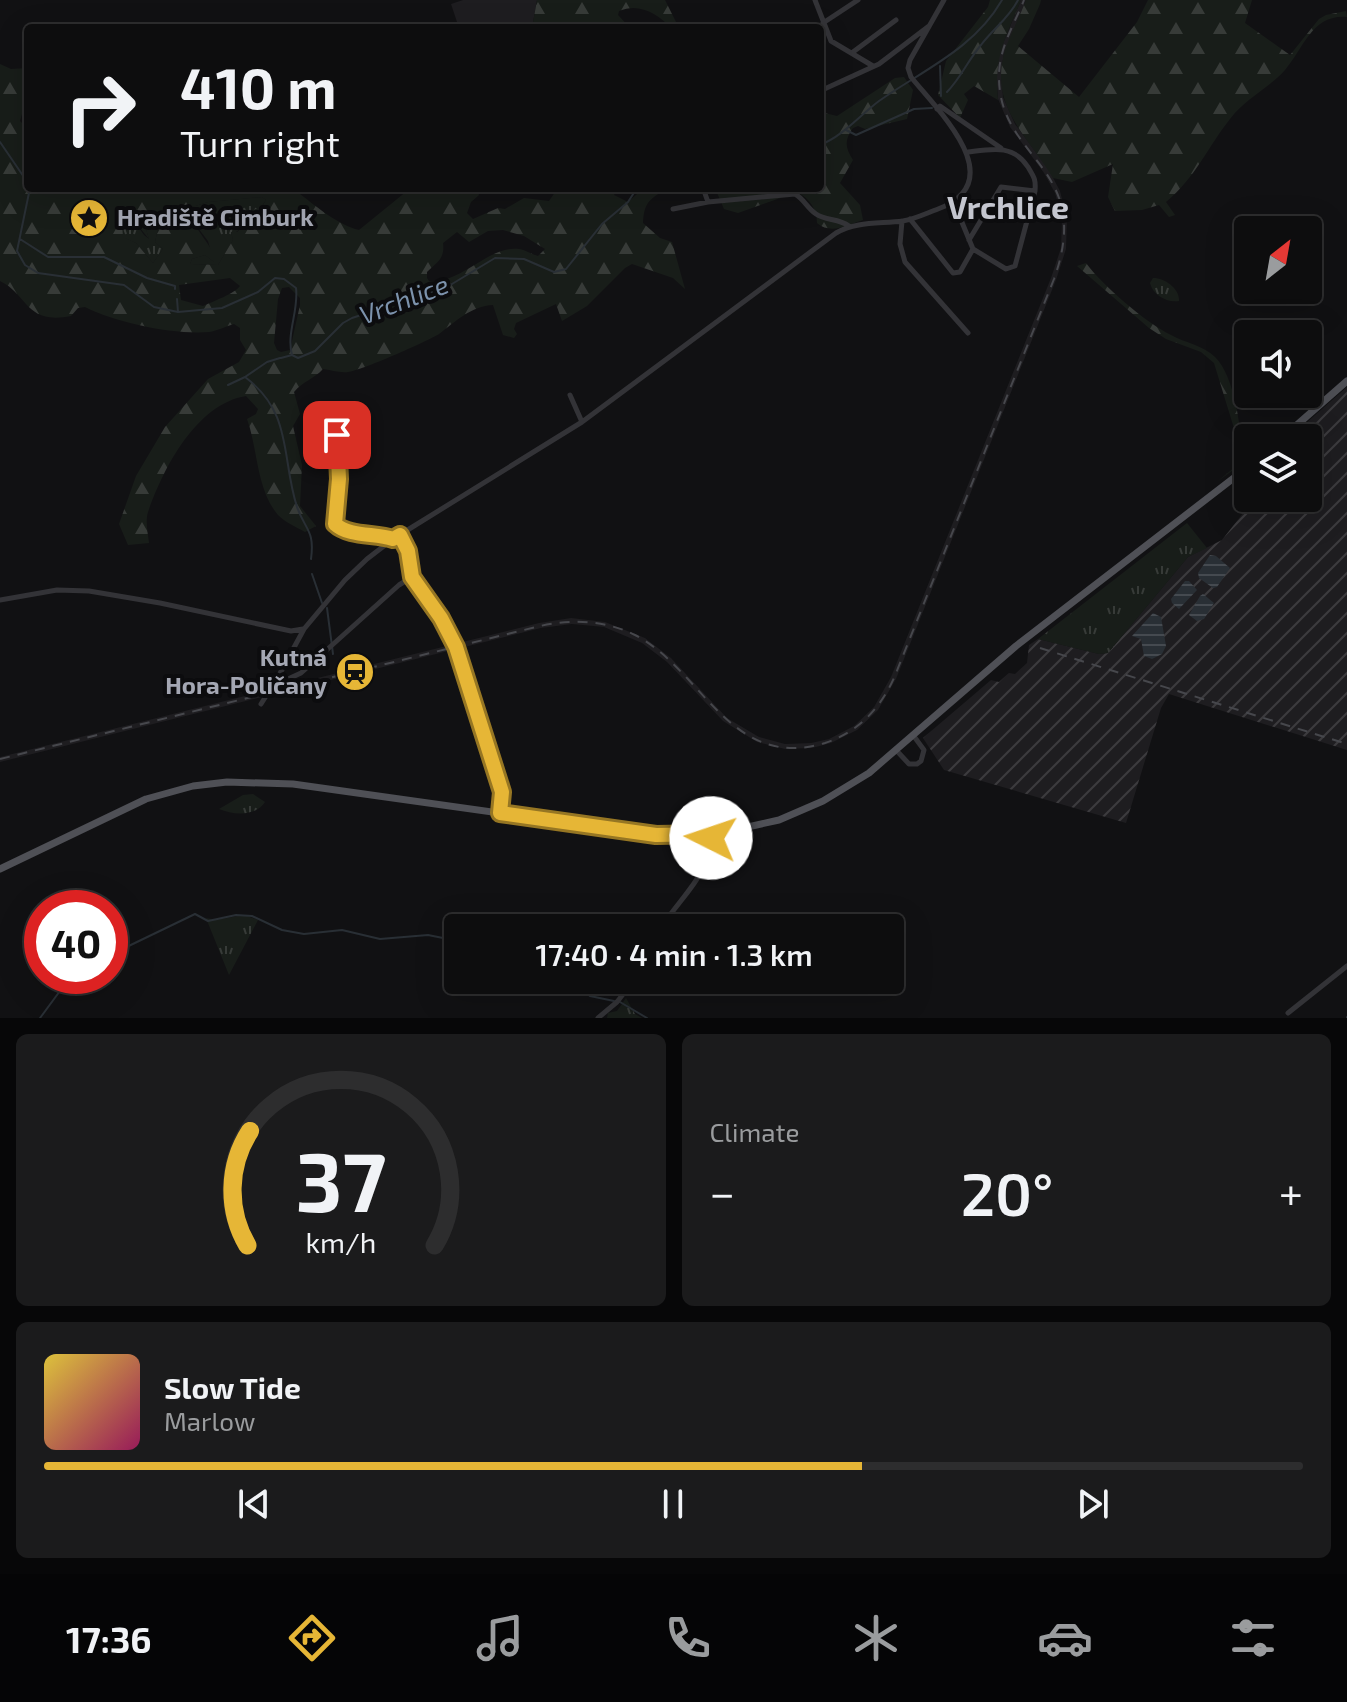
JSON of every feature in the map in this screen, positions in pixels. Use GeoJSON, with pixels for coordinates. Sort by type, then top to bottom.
{"type":"FeatureCollection","features":[{"type":"Feature","properties":{"kind":"main road"},"geometry":{"type":"LineString","coordinates":[[1298,424],[1347,381]]}},
{"type":"Feature","properties":{"kind":"main road"},"geometry":{"type":"LineString","coordinates":[[0,869],[146,799],[191,786],[219,782],[293,784],[656,835],[710,834],[752,827],[807,809],[860,779],[1002,657],[1234,478]]}},
{"type":"Feature","properties":{"kind":"street"},"geometry":{"type":"LineString","coordinates":[[815,0],[823,23],[858,0]]}},
{"type":"Feature","properties":{"kind":"street"},"geometry":{"type":"LineString","coordinates":[[261,704],[304,629],[345,580],[393,539],[582,422],[836,233],[849,226],[910,219],[954,203],[969,184],[968,152],[911,77],[908,64],[944,0]]}},
{"type":"Feature","properties":{"kind":"street"},"geometry":{"type":"LineString","coordinates":[[853,52],[896,20]]}},
{"type":"Feature","properties":{"kind":"street"},"geometry":{"type":"LineString","coordinates":[[824,25],[832,42],[873,66]]}},
{"type":"Feature","properties":{"kind":"street"},"geometry":{"type":"LineString","coordinates":[[824,89],[879,64],[930,26]]}},
{"type":"Feature","properties":{"kind":"street"},"geometry":{"type":"LineString","coordinates":[[937,109],[940,106],[947,108],[978,134],[1022,158],[1036,178],[1015,266],[1006,269],[973,249],[954,203]]}},
{"type":"Feature","properties":{"kind":"street"},"geometry":{"type":"LineString","coordinates":[[968,152],[1002,148]]}},
{"type":"Feature","properties":{"kind":"street"},"geometry":{"type":"LineString","coordinates":[[969,240],[1001,187],[1035,191]]}},
{"type":"Feature","properties":{"kind":"street"},"geometry":{"type":"LineString","coordinates":[[704,192],[708,202]]}},
{"type":"Feature","properties":{"kind":"street"},"geometry":{"type":"LineString","coordinates":[[673,209],[708,202],[795,194],[815,213],[849,226]]}},
{"type":"Feature","properties":{"kind":"street"},"geometry":{"type":"LineString","coordinates":[[910,219],[953,273],[960,272],[973,249]]}},
{"type":"Feature","properties":{"kind":"street"},"geometry":{"type":"LineString","coordinates":[[902,221],[900,244],[907,265],[968,333]]}},
{"type":"Feature","properties":{"kind":"street"},"geometry":{"type":"LineString","coordinates":[[570,395],[582,422]]}},
{"type":"Feature","properties":{"kind":"street"},"geometry":{"type":"LineString","coordinates":[[336,431],[339,479],[335,524],[348,531],[393,539]]}},
{"type":"Feature","properties":{"kind":"street"},"geometry":{"type":"LineString","coordinates":[[400,535],[408,551],[412,577],[441,618],[456,647],[502,792],[500,813]]}},
{"type":"Feature","properties":{"kind":"street"},"geometry":{"type":"LineString","coordinates":[[278,677],[288,679],[301,673],[399,585],[412,577]]}},
{"type":"Feature","properties":{"kind":"street"},"geometry":{"type":"LineString","coordinates":[[0,600],[57,590],[89,591],[291,631],[304,629]]}},
{"type":"Feature","properties":{"kind":"street"},"geometry":{"type":"LineString","coordinates":[[896,750],[909,764],[920,762],[924,752],[913,735]]}},
{"type":"Feature","properties":{"kind":"street"},"geometry":{"type":"LineString","coordinates":[[671,914],[704,869],[710,834]]}},
{"type":"Feature","properties":{"kind":"street"},"geometry":{"type":"LineString","coordinates":[[1288,1013],[1347,966]]}},
{"type":"Feature","properties":{"kind":"street"},"geometry":{"type":"LineString","coordinates":[[598,1018],[623,994]]}},
{"type":"Feature","properties":{"kind":"shaded area"},"geometry":{"type":"Polygon","coordinates":[[[463,0],[537,0],[533,24],[458,24],[451,4],[463,0]]]}},
{"type":"Feature","properties":{"kind":"shaded area"},"geometry":{"type":"Polygon","coordinates":[[[1021,0],[1026,0],[1004,54],[1001,71],[1003,97],[1015,124],[1049,170],[1060,191],[1067,219],[1066,249],[896,679],[878,710],[857,730],[831,743],[812,748],[785,749],[757,742],[723,721],[667,662],[642,643],[604,627],[572,624],[541,628],[0,762],[0,757],[539,623],[571,618],[605,622],[645,638],[671,658],[727,718],[759,737],[785,744],[811,743],[829,739],[854,726],[874,707],[891,677],[1061,248],[1062,219],[1055,193],[1010,127],[998,99],[996,71],[999,53],[1021,0]]]}},
{"type":"Feature","properties":{"kind":"shaded area"},"geometry":{"type":"Polygon","coordinates":[[[1347,387],[1347,750],[1169,694],[1161,708],[1126,823],[944,770],[923,738],[991,680],[999,682],[1009,673],[1015,674],[1027,663],[1029,645],[1038,639],[1099,654],[1108,653],[1188,557],[1222,540],[1244,512],[1322,512],[1322,424],[1305,424],[1347,387]]]}},
{"type":"Feature","properties":{"kind":"shaded area"},"geometry":{"type":"Polygon","coordinates":[[[1210,555],[1216,556],[1230,568],[1217,587],[1213,588],[1199,578],[1198,573],[1210,555]]]}},
{"type":"Feature","properties":{"kind":"shaded area"},"geometry":{"type":"Polygon","coordinates":[[[1185,581],[1197,590],[1179,609],[1171,599],[1185,581]]]}},
{"type":"Feature","properties":{"kind":"shaded area"},"geometry":{"type":"Polygon","coordinates":[[[1203,594],[1214,603],[1204,619],[1197,621],[1189,615],[1203,594]]]}},
{"type":"Feature","properties":{"kind":"shaded area"},"geometry":{"type":"Polygon","coordinates":[[[1153,613],[1161,617],[1166,646],[1162,654],[1152,659],[1144,656],[1141,639],[1132,636],[1153,613]]]}},
{"type":"Feature","properties":{"kind":"green space"},"geometry":{"type":"Polygon","coordinates":[[[537,0],[665,0],[677,24],[667,24],[654,14],[634,8],[619,11],[618,15],[626,24],[533,24],[537,0]]]}},
{"type":"Feature","properties":{"kind":"green space"},"geometry":{"type":"Polygon","coordinates":[[[990,0],[1021,0],[999,59],[998,100],[974,86],[964,94],[968,100],[960,118],[938,95],[946,61],[988,7],[990,0]]]}},
{"type":"Feature","properties":{"kind":"green space"},"geometry":{"type":"Polygon","coordinates":[[[1026,0],[1041,0],[1018,46],[1079,97],[1137,22],[1148,0],[1252,0],[1245,23],[1290,55],[1319,19],[1346,11],[1347,17],[1325,21],[1317,27],[1285,70],[1236,112],[1193,172],[1166,202],[1175,215],[1169,217],[1159,205],[1142,210],[1115,211],[1108,197],[1113,164],[1072,182],[1053,178],[1021,132],[1005,102],[1001,67],[1026,0]]]}},
{"type":"Feature","properties":{"kind":"green space"},"geometry":{"type":"Polygon","coordinates":[[[0,64],[11,69],[24,68],[24,113],[20,121],[24,125],[24,192],[300,192],[328,215],[359,230],[406,192],[478,192],[479,195],[471,202],[467,213],[473,219],[498,208],[505,209],[524,198],[549,201],[555,192],[615,192],[614,195],[628,202],[639,192],[661,192],[647,204],[643,223],[660,238],[672,242],[685,289],[673,278],[632,264],[587,306],[562,321],[556,304],[516,323],[514,329],[517,334],[514,338],[503,335],[493,305],[485,306],[464,315],[432,338],[366,367],[345,372],[323,369],[294,392],[300,414],[293,426],[302,465],[300,506],[316,526],[305,532],[278,515],[265,493],[247,419],[258,409],[246,396],[228,402],[197,425],[172,459],[148,512],[149,543],[128,545],[119,524],[136,476],[165,427],[208,379],[239,362],[246,350],[240,340],[240,328],[234,324],[209,332],[163,330],[113,318],[85,307],[78,308],[71,316],[56,318],[36,313],[0,281],[0,64]],[[262,197],[208,202],[189,208],[216,259],[214,262],[205,255],[192,259],[190,264],[218,265],[233,240],[231,232],[237,232],[252,219],[254,210],[266,200],[262,197]],[[155,213],[145,226],[149,239],[131,217],[125,216],[122,224],[123,237],[136,243],[153,263],[163,249],[155,242],[161,215],[155,213]],[[503,230],[488,231],[469,242],[457,232],[443,243],[441,257],[427,272],[427,278],[429,281],[441,281],[508,249],[538,256],[545,249],[524,236],[503,230]],[[230,278],[179,285],[181,300],[203,306],[229,295],[240,286],[230,278]],[[289,287],[282,288],[274,343],[281,352],[290,350],[300,305],[300,298],[289,287]]]}},
{"type":"Feature","properties":{"kind":"green space"},"geometry":{"type":"Polygon","coordinates":[[[904,77],[913,90],[907,119],[865,129],[858,126],[853,128],[847,140],[853,160],[840,183],[860,205],[863,220],[839,228],[822,227],[817,223],[812,205],[797,192],[824,192],[824,113],[837,116],[895,78],[904,77]]]}},
{"type":"Feature","properties":{"kind":"green space"},"geometry":{"type":"Polygon","coordinates":[[[717,192],[797,192],[738,213],[724,209],[717,192]]]}},
{"type":"Feature","properties":{"kind":"green space"},"geometry":{"type":"Polygon","coordinates":[[[262,197],[266,200],[252,220],[236,232],[231,232],[233,240],[218,265],[190,264],[192,259],[205,255],[214,262],[208,241],[189,216],[189,208],[208,202],[262,197]]]}},
{"type":"Feature","properties":{"kind":"green space"},"geometry":{"type":"Polygon","coordinates":[[[155,213],[161,215],[155,242],[163,249],[153,263],[136,243],[122,237],[122,224],[125,216],[131,217],[149,239],[145,226],[155,213]]]}},
{"type":"Feature","properties":{"kind":"green space"},"geometry":{"type":"Polygon","coordinates":[[[1086,263],[1137,313],[1171,335],[1215,357],[1228,377],[1239,424],[1234,424],[1234,428],[1214,363],[1201,352],[1166,339],[1149,328],[1077,266],[1086,263]]]}},
{"type":"Feature","properties":{"kind":"green space"},"geometry":{"type":"Polygon","coordinates":[[[1153,278],[1171,285],[1179,301],[1170,301],[1157,294],[1150,283],[1153,278]]]}},
{"type":"Feature","properties":{"kind":"green space"},"geometry":{"type":"Polygon","coordinates":[[[1187,523],[1207,548],[1188,557],[1108,653],[1099,654],[1038,639],[1187,523]]]}},
{"type":"Feature","properties":{"kind":"green space"},"geometry":{"type":"Polygon","coordinates":[[[253,794],[265,802],[256,810],[231,813],[219,809],[243,795],[253,794]]]}},
{"type":"Feature","properties":{"kind":"green space"},"geometry":{"type":"Polygon","coordinates":[[[244,915],[258,920],[229,975],[206,918],[216,920],[244,915]]]}},
{"type":"Feature","properties":{"kind":"green space"},"geometry":{"type":"Polygon","coordinates":[[[626,998],[635,1014],[642,1018],[607,1018],[608,1013],[617,1011],[626,998]]]}},
{"type":"Feature","properties":{"kind":"waterway","name":"Vrchlice"},"geometry":{"type":"LineString","coordinates":[[824,143],[962,45],[977,32],[1002,0]]}},
{"type":"Feature","properties":{"kind":"waterway"},"geometry":{"type":"LineString","coordinates":[[947,92],[1018,0]]}},
{"type":"Feature","properties":{"kind":"waterway"},"geometry":{"type":"LineString","coordinates":[[940,66],[941,96]]}},
{"type":"Feature","properties":{"kind":"waterway"},"geometry":{"type":"LineString","coordinates":[[846,130],[856,135],[914,109],[932,108]]}},
{"type":"Feature","properties":{"kind":"waterway","name":"Vrchlice"},"geometry":{"type":"LineString","coordinates":[[0,142],[24,177]]}},
{"type":"Feature","properties":{"kind":"waterway","name":"Vrchlice"},"geometry":{"type":"LineString","coordinates":[[29,192],[17,251],[25,265],[38,273],[124,285],[154,307],[178,312],[222,308],[258,292],[275,278],[284,279],[296,288],[291,347],[292,355],[298,358],[315,351],[352,318],[447,287],[495,258],[524,259],[554,272],[566,269],[602,224],[628,202],[634,192]]}},
{"type":"Feature","properties":{"kind":"waterway"},"geometry":{"type":"LineString","coordinates":[[20,239],[48,257],[104,257],[147,278],[175,286],[175,289]]}},
{"type":"Feature","properties":{"kind":"waterway"},"geometry":{"type":"LineString","coordinates":[[177,299],[178,312]]}},
{"type":"Feature","properties":{"kind":"waterway"},"geometry":{"type":"LineString","coordinates":[[281,358],[292,355]]}},
{"type":"Feature","properties":{"kind":"waterway"},"geometry":{"type":"LineString","coordinates":[[280,358],[267,362],[245,377],[271,405],[278,421],[297,507],[310,536],[311,559]]}},
{"type":"Feature","properties":{"kind":"waterway"},"geometry":{"type":"LineString","coordinates":[[228,385],[245,377]]}},
{"type":"Feature","properties":{"kind":"waterway"},"geometry":{"type":"LineString","coordinates":[[312,574],[322,603]]}},
{"type":"Feature","properties":{"kind":"waterway"},"geometry":{"type":"LineString","coordinates":[[327,608],[333,654]]}},
{"type":"Feature","properties":{"kind":"waterway"},"geometry":{"type":"LineString","coordinates":[[128,946],[195,914],[208,921],[236,915],[252,916],[282,930],[304,934],[342,930],[380,939],[428,935],[444,938]]}},
{"type":"Feature","properties":{"kind":"waterway"},"geometry":{"type":"LineString","coordinates":[[40,1018],[58,994]]}},
{"type":"Feature","properties":{"kind":"waterway"},"geometry":{"type":"LineString","coordinates":[[588,994],[614,1001]]}},
{"type":"Feature","properties":{"kind":"waterway"},"geometry":{"type":"LineString","coordinates":[[620,1002],[647,1018]]}},
{"type":"Feature","properties":{"kind":"railway"},"geometry":{"type":"LineString","coordinates":[[0,759],[564,622],[612,626],[635,635],[659,651],[741,731],[765,743],[792,748],[825,743],[858,726],[882,700],[894,678],[1054,279],[1063,241],[1063,211],[1054,187],[1013,128],[1003,104],[999,76],[1002,56],[1024,0]]}},
{"type":"Feature","properties":{"kind":"railway"},"geometry":{"type":"LineString","coordinates":[[1040,648],[1347,744]]}},
{"type":"Feature","properties":{"kind":"place","name":"Hradiště Cimburk"},"geometry":{"type":"Point","coordinates":[89,218]}},
{"type":"Feature","properties":{"kind":"place","name":"Kutná Hora-Poličany"},"geometry":{"type":"Point","coordinates":[355,672]}},
{"type":"Feature","properties":{"kind":"district","name":"Vrchlice"},"geometry":{"type":"Point","coordinates":[1008,208]}},
{"type":"Feature","properties":{"kind":"route"},"geometry":{"type":"LineString","coordinates":[[337,435],[339,479],[335,524],[348,531],[393,539],[400,535],[405,542],[412,577],[448,628],[456,647],[502,792],[500,813],[656,835],[710,834],[711,838]]}}]}
